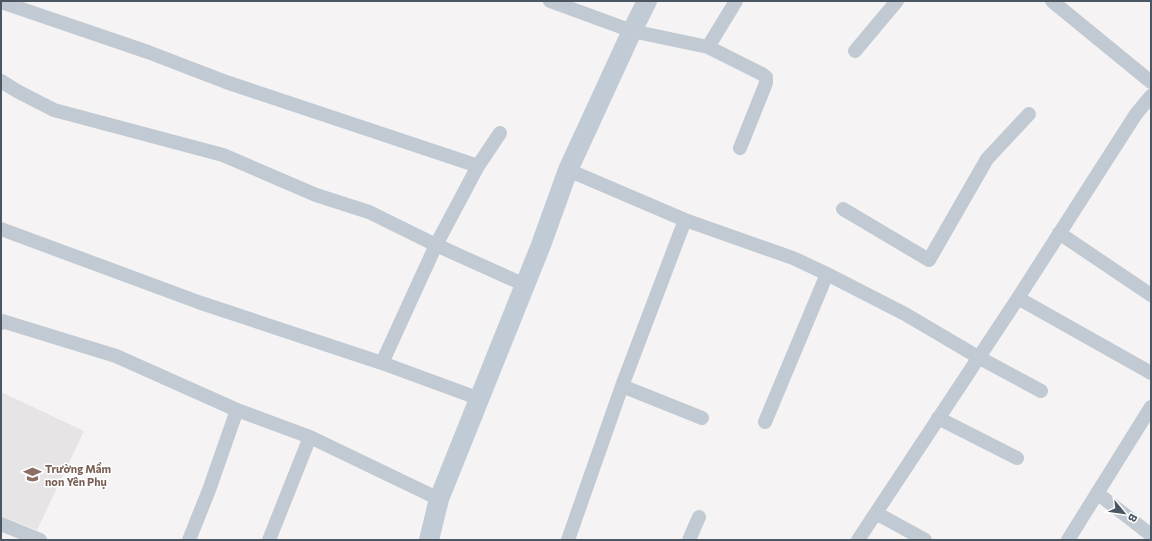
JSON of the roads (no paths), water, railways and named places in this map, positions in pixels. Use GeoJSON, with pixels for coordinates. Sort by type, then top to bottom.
{"type":"FeatureCollection","features":[{"type":"Feature","properties":{"kind":"street"},"geometry":{"type":"LineString","coordinates":[[550,1],[632,31],[708,47],[766,77],[766,83],[740,148]]}},
{"type":"Feature","properties":{"kind":"street"},"geometry":{"type":"LineString","coordinates":[[429,540],[439,499],[525,285],[568,170],[647,1]]}},
{"type":"Feature","properties":{"kind":"street"},"geometry":{"type":"LineString","coordinates":[[708,47],[736,1]]}},
{"type":"Feature","properties":{"kind":"street"},"geometry":{"type":"LineString","coordinates":[[855,51],[897,1]]}},
{"type":"Feature","properties":{"kind":"street"},"geometry":{"type":"LineString","coordinates":[[1052,1],[1151,82]]}},
{"type":"Feature","properties":{"kind":"street"},"geometry":{"type":"LineString","coordinates":[[1,2],[148,52],[226,82],[478,166]]}},
{"type":"Feature","properties":{"kind":"street"},"geometry":{"type":"LineString","coordinates":[[1,81],[54,110],[223,155],[316,195],[369,212],[436,245],[525,285]]}},
{"type":"Feature","properties":{"kind":"street"},"geometry":{"type":"LineString","coordinates":[[858,540],[1018,298],[1136,114],[1151,96]]}},
{"type":"Feature","properties":{"kind":"street"},"geometry":{"type":"LineString","coordinates":[[843,209],[929,260],[987,159],[1029,114]]}},
{"type":"Feature","properties":{"kind":"street"},"geometry":{"type":"LineString","coordinates":[[382,363],[436,245],[478,166],[500,133]]}},
{"type":"Feature","properties":{"kind":"street"},"geometry":{"type":"LineString","coordinates":[[568,170],[685,220],[793,258],[906,314],[978,357],[1041,391]]}},
{"type":"Feature","properties":{"kind":"street"},"geometry":{"type":"LineString","coordinates":[[568,540],[622,386],[685,220]]}},
{"type":"Feature","properties":{"kind":"street"},"geometry":{"type":"LineString","coordinates":[[1,229],[201,303],[382,363],[480,399]]}},
{"type":"Feature","properties":{"kind":"street"},"geometry":{"type":"LineString","coordinates":[[1060,233],[1151,295]]}},
{"type":"Feature","properties":{"kind":"street"},"geometry":{"type":"LineString","coordinates":[[765,422],[827,274]]}},
{"type":"Feature","properties":{"kind":"street"},"geometry":{"type":"LineString","coordinates":[[1018,298],[1151,373]]}},
{"type":"Feature","properties":{"kind":"street"},"geometry":{"type":"LineString","coordinates":[[1,323],[2,321],[116,356],[237,410],[310,437],[439,499]]}},
{"type":"Feature","properties":{"kind":"street"},"geometry":{"type":"LineString","coordinates":[[622,386],[702,418]]}},
{"type":"Feature","properties":{"kind":"street"},"geometry":{"type":"LineString","coordinates":[[1068,540],[1151,407]]}},
{"type":"Feature","properties":{"kind":"street"},"geometry":{"type":"LineString","coordinates":[[189,540],[209,490],[237,410]]}},
{"type":"Feature","properties":{"kind":"street"},"geometry":{"type":"LineString","coordinates":[[938,418],[1017,458]]}},
{"type":"Feature","properties":{"kind":"street"},"geometry":{"type":"LineString","coordinates":[[269,540],[310,437]]}},
{"type":"Feature","properties":{"kind":"street"},"geometry":{"type":"LineString","coordinates":[[1097,493],[1151,535]]}},
{"type":"Feature","properties":{"kind":"street"},"geometry":{"type":"LineString","coordinates":[[876,513],[924,540]]}},
{"type":"Feature","properties":{"kind":"street"},"geometry":{"type":"LineString","coordinates":[[689,540],[699,517]]}},
{"type":"Feature","properties":{"kind":"street"},"geometry":{"type":"LineString","coordinates":[[1,524],[40,540]]}},
{"type":"Feature","properties":{"kind":"place","name":"Trường Mầm non Yên Phụ"},"geometry":{"type":"Point","coordinates":[32,474]}}]}
